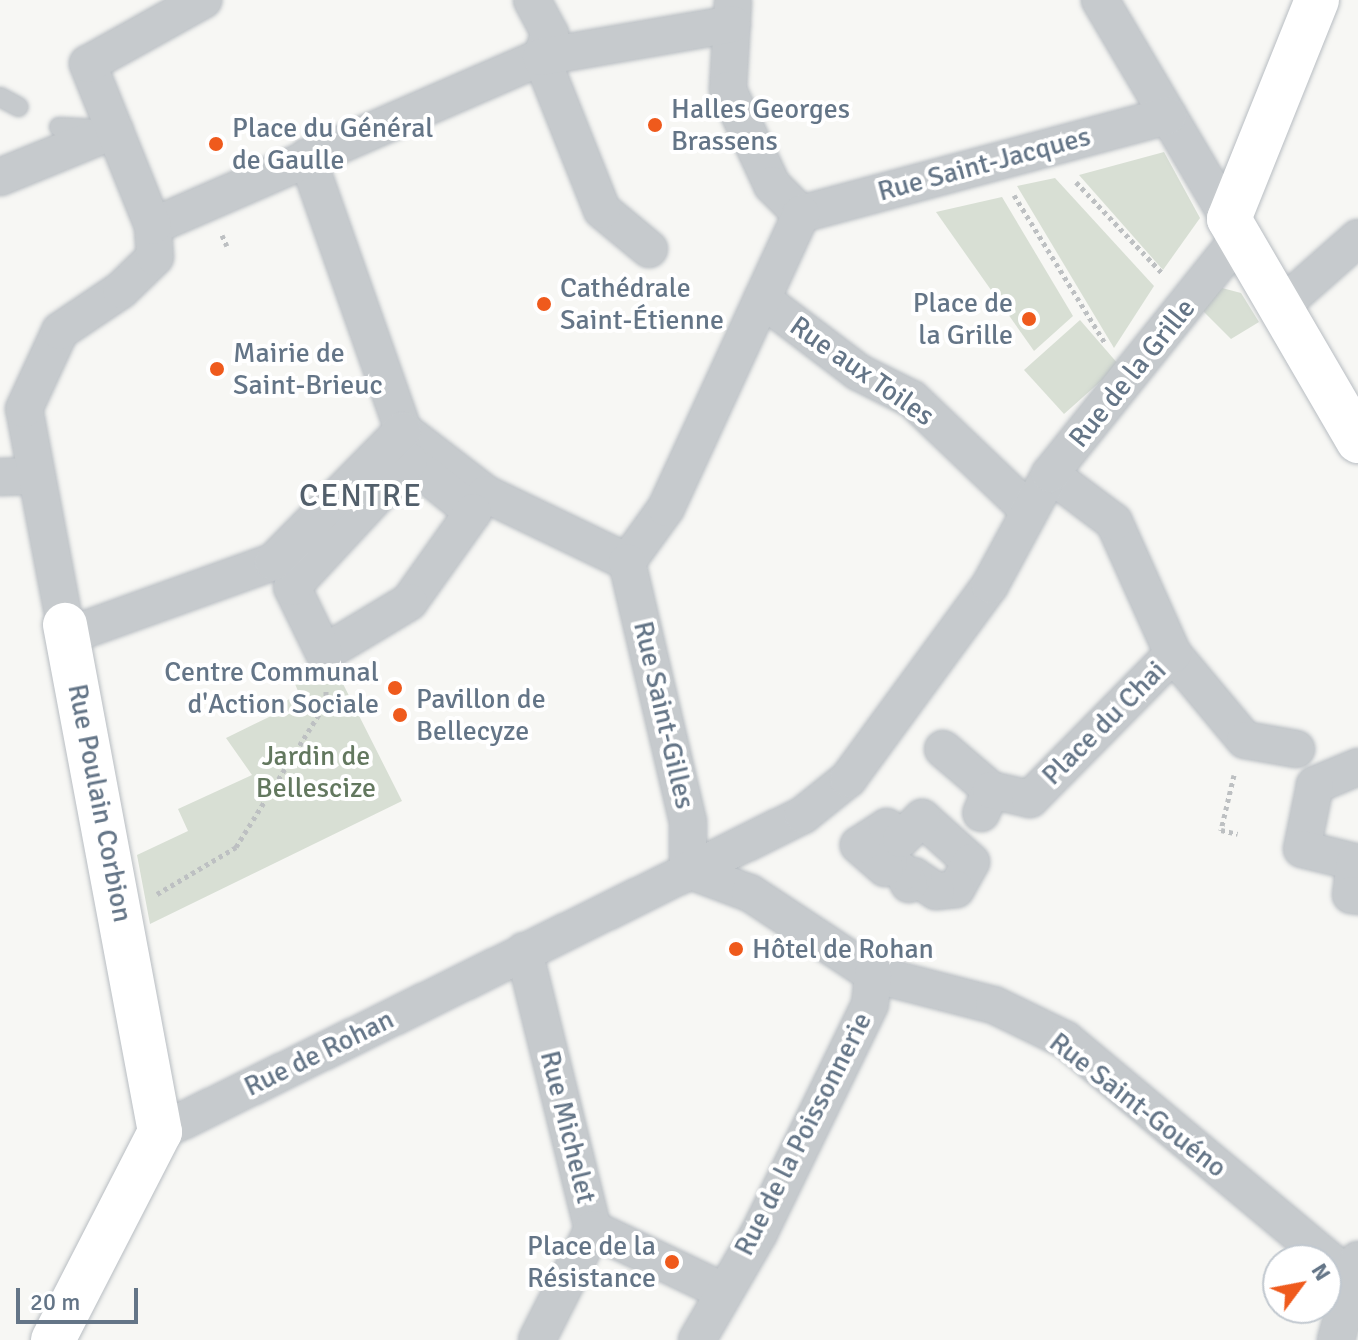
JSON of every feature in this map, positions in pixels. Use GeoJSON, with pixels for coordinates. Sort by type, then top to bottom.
{"type":"FeatureCollection","features":[{"type":"Feature","properties":{"kind":"street"},"geometry":{"type":"LineString","coordinates":[[203,0],[88,64],[153,226],[307,157],[541,57],[733,12],[728,90],[772,185],[801,214],[661,519],[627,562],[486,494],[403,430],[307,157]]}},
{"type":"Feature","properties":{"kind":"street"},"geometry":{"type":"LineString","coordinates":[[532,0],[550,34],[541,57],[602,210],[649,249]]}},
{"type":"Feature","properties":{"kind":"street"},"geometry":{"type":"LineString","coordinates":[[1100,0],[1358,441]]}},
{"type":"Feature","properties":{"kind":"street"},"geometry":{"type":"LineString","coordinates":[[1234,229],[1317,0]]}},
{"type":"Feature","properties":{"kind":"street","name":"Rue Saint-Jacques"},"geometry":{"type":"LineString","coordinates":[[801,214],[1042,146],[1168,116]]}},
{"type":"Feature","properties":{"kind":"street"},"geometry":{"type":"LineString","coordinates":[[0,177],[115,130]]}},
{"type":"Feature","properties":{"kind":"street","name":"Rue Poulain Corbion"},"geometry":{"type":"LineString","coordinates":[[153,226],[155,257],[60,331],[24,409],[17,476],[66,630],[122,915],[160,1132]]}},
{"type":"Feature","properties":{"kind":"street","name":"Rue de la Grille"},"geometry":{"type":"LineString","coordinates":[[688,870],[803,815],[848,779],[990,585],[1050,474],[1126,377],[1190,303],[1234,229]]}},
{"type":"Feature","properties":{"kind":"street"},"geometry":{"type":"LineString","coordinates":[[1280,307],[1358,238]]}},
{"type":"Feature","properties":{"kind":"street","name":"Rue aux Toiles"},"geometry":{"type":"LineString","coordinates":[[762,299],[858,372],[912,399],[1029,511]]}},
{"type":"Feature","properties":{"kind":"street"},"geometry":{"type":"LineString","coordinates":[[66,630],[273,562],[403,430]]}},
{"type":"Feature","properties":{"kind":"street"},"geometry":{"type":"LineString","coordinates":[[409,461],[473,512],[409,602],[324,653],[292,587],[409,461]]}},
{"type":"Feature","properties":{"kind":"street","name":"Place du Chai"},"geometry":{"type":"LineString","coordinates":[[1050,474],[1114,522],[1173,654],[1245,740],[1296,749]]}},
{"type":"Feature","properties":{"kind":"street","name":"Rue Saint-Gilles"},"geometry":{"type":"LineString","coordinates":[[627,562],[688,822],[688,870]]}},
{"type":"Feature","properties":{"kind":"street","name":"Place du Chai"},"geometry":{"type":"LineString","coordinates":[[943,749],[986,802],[1030,799],[1173,654]]}},
{"type":"Feature","properties":{"kind":"street"},"geometry":{"type":"LineString","coordinates":[[1358,767],[1315,785],[1302,849],[1355,862],[1351,895],[1358,896]]}},
{"type":"Feature","properties":{"kind":"street","name":"Rue de Rohan"},"geometry":{"type":"LineString","coordinates":[[160,1132],[688,870]]}},
{"type":"Feature","properties":{"kind":"street","name":"Rue Saint-Gouéno"},"geometry":{"type":"LineString","coordinates":[[688,870],[750,893],[873,974],[994,1005],[1066,1040],[1354,1269]]}},
{"type":"Feature","properties":{"kind":"street","name":"Rue Michelet"},"geometry":{"type":"LineString","coordinates":[[524,951],[593,1229],[537,1340]]}},
{"type":"Feature","properties":{"kind":"street","name":"Rue de la Poissonnerie"},"geometry":{"type":"LineString","coordinates":[[721,1290],[759,1233],[808,1133],[870,1004],[873,974]]}},
{"type":"Feature","properties":{"kind":"street"},"geometry":{"type":"LineString","coordinates":[[53,1340],[160,1132]]}},
{"type":"Feature","properties":{"kind":"street"},"geometry":{"type":"LineString","coordinates":[[593,1229],[721,1290],[697,1340]]}},
{"type":"Feature","properties":{"kind":"street"},"geometry":{"type":"LineString","coordinates":[[1336,1340],[1354,1269]]}},
{"type":"Feature","properties":{"kind":"lane"},"geometry":{"type":"LineString","coordinates":[[0,97],[19,107]]}},
{"type":"Feature","properties":{"kind":"lane"},"geometry":{"type":"LineString","coordinates":[[59,127],[115,130]]}},
{"type":"Feature","properties":{"kind":"path"},"geometry":{"type":"LineString","coordinates":[[1042,146],[1190,303]]}},
{"type":"Feature","properties":{"kind":"path"},"geometry":{"type":"LineString","coordinates":[[992,160],[1126,377]]}},
{"type":"Feature","properties":{"kind":"path"},"geometry":{"type":"LineString","coordinates":[[223,238],[227,246]]}},
{"type":"Feature","properties":{"kind":"path"},"geometry":{"type":"LineString","coordinates":[[122,915],[236,847],[326,703],[324,653]]}},
{"type":"Feature","properties":{"kind":"path"},"geometry":{"type":"LineString","coordinates":[[1234,774],[1221,830],[1238,834]]}},
{"type":"Feature","properties":{"kind":"green space"},"geometry":{"type":"Polygon","coordinates":[[[1164,152],[1200,218],[1163,270],[1079,175],[1164,152]]]}},
{"type":"Feature","properties":{"kind":"green space"},"geometry":{"type":"Polygon","coordinates":[[[1055,178],[1154,286],[1114,348],[1017,186],[1055,178]]]}},
{"type":"Feature","properties":{"kind":"green space"},"geometry":{"type":"Polygon","coordinates":[[[1002,197],[1073,316],[1034,351],[936,212],[1002,197]]]}},
{"type":"Feature","properties":{"kind":"green space"},"geometry":{"type":"Polygon","coordinates":[[[1222,288],[1241,293],[1259,322],[1231,339],[1200,308],[1222,288]]]}},
{"type":"Feature","properties":{"kind":"green space"},"geometry":{"type":"Polygon","coordinates":[[[1080,320],[1119,365],[1064,414],[1024,370],[1080,320]]]}},
{"type":"Feature","properties":{"kind":"green space","name":"Jardin de Bellescize"},"geometry":{"type":"Polygon","coordinates":[[[333,664],[402,801],[150,924],[137,855],[188,831],[178,809],[252,775],[226,738],[269,717],[298,691],[295,684],[333,664]]]}},
{"type":"Feature","properties":{"kind":"place","name":"Halles Georges Brassens"},"geometry":{"type":"Point","coordinates":[655,125]}},
{"type":"Feature","properties":{"kind":"place","name":"Place du Général de Gaulle"},"geometry":{"type":"Point","coordinates":[216,144]}},
{"type":"Feature","properties":{"kind":"place","name":"Cathédrale Saint-Étienne"},"geometry":{"type":"Point","coordinates":[544,304]}},
{"type":"Feature","properties":{"kind":"place","name":"Place de la Grille"},"geometry":{"type":"Point","coordinates":[1029,319]}},
{"type":"Feature","properties":{"kind":"place","name":"Mairie de Saint-Brieuc"},"geometry":{"type":"Point","coordinates":[217,369]}},
{"type":"Feature","properties":{"kind":"place","name":"Centre Communal d'Action Sociale"},"geometry":{"type":"Point","coordinates":[395,688]}},
{"type":"Feature","properties":{"kind":"place","name":"Pavillon de Bellecyze"},"geometry":{"type":"Point","coordinates":[400,715]}},
{"type":"Feature","properties":{"kind":"place","name":"Hôtel de Rohan"},"geometry":{"type":"Point","coordinates":[736,949]}},
{"type":"Feature","properties":{"kind":"place","name":"Place de la Résistance"},"geometry":{"type":"Point","coordinates":[672,1262]}},
{"type":"Feature","properties":{"kind":"district","name":"CENTRE"},"geometry":{"type":"Point","coordinates":[361,496]}}]}
